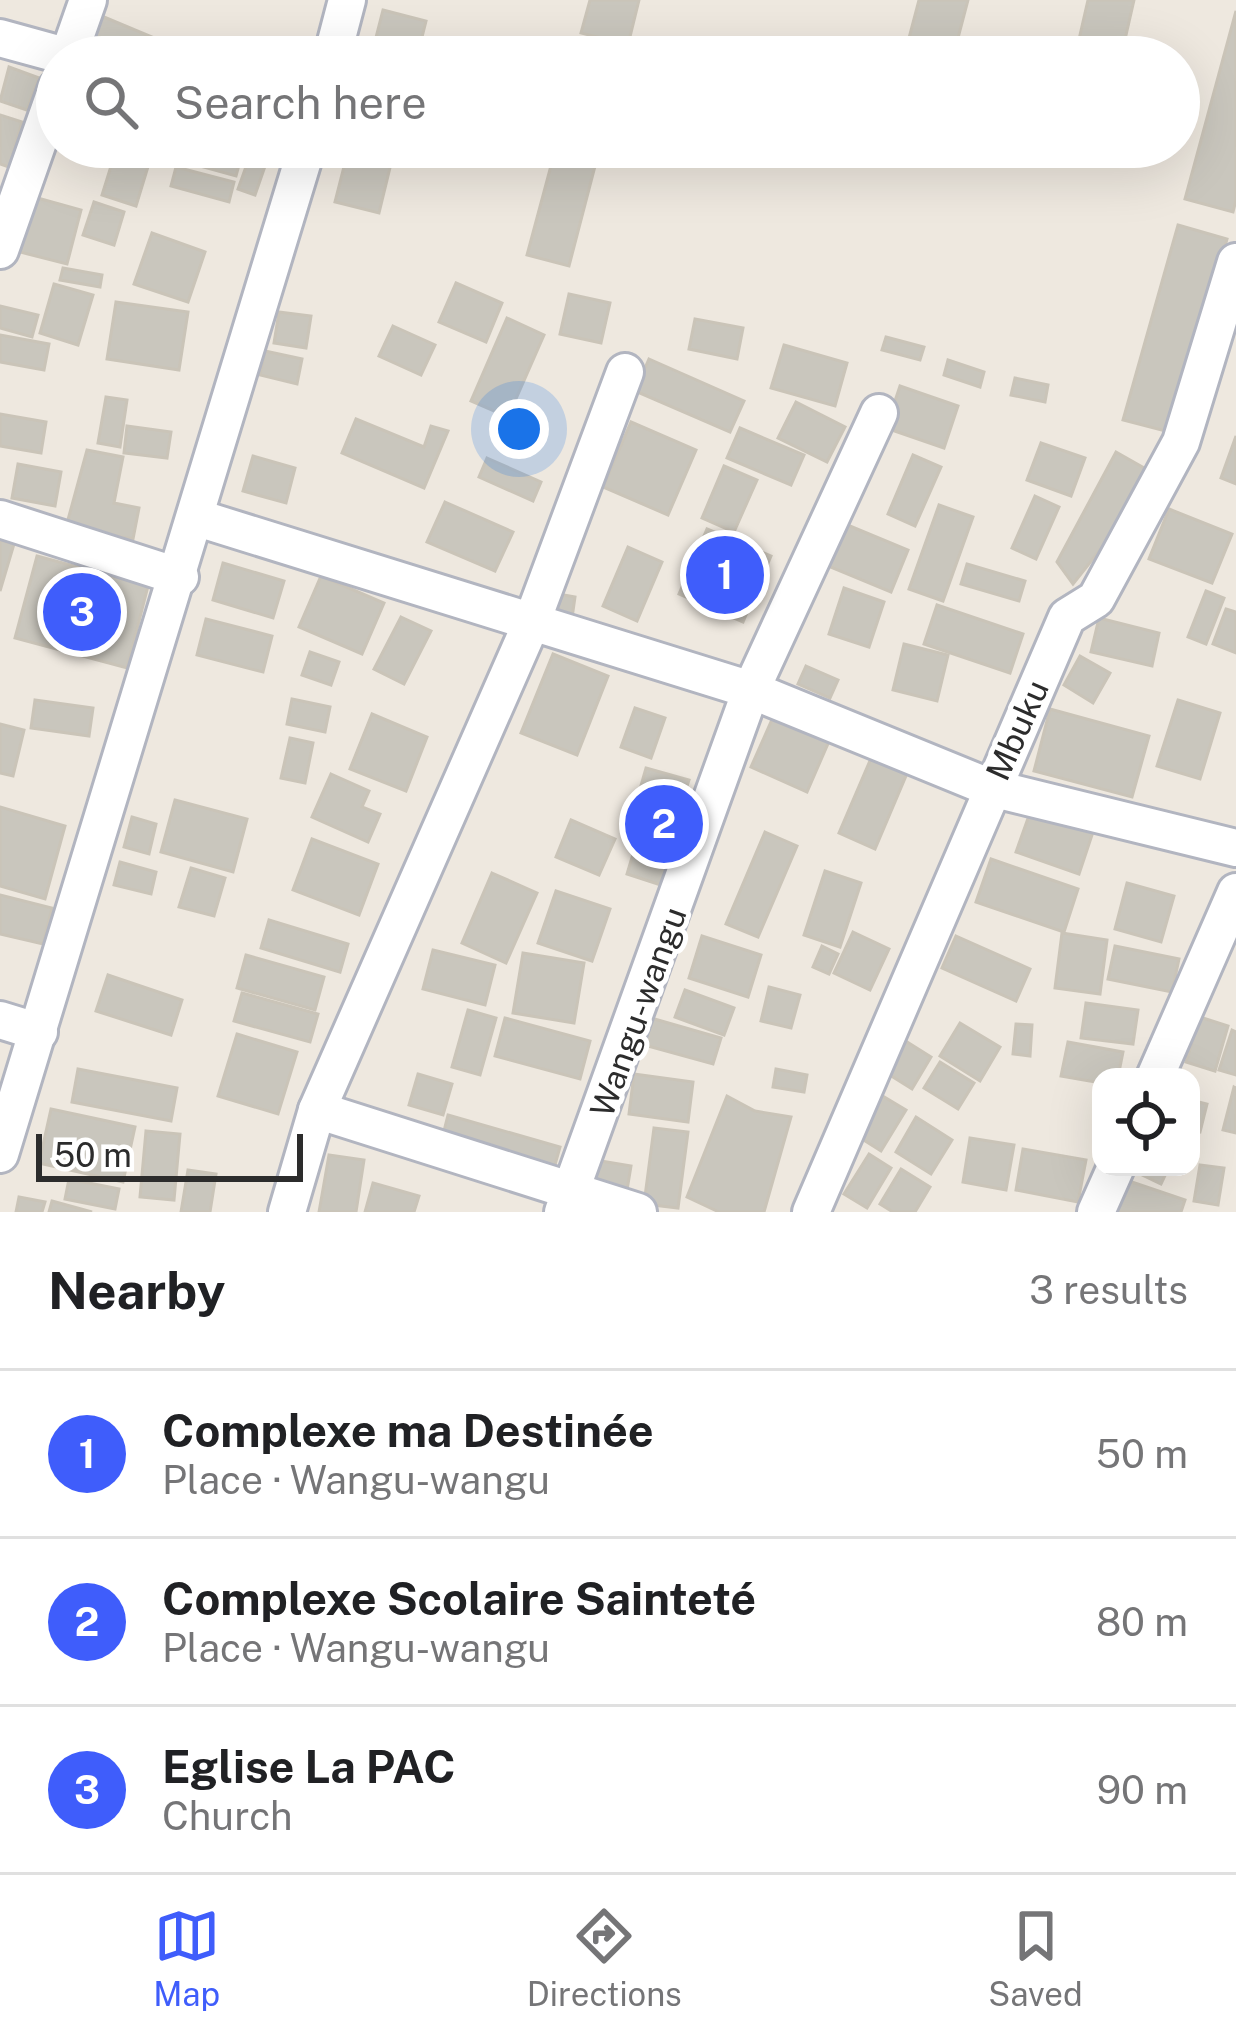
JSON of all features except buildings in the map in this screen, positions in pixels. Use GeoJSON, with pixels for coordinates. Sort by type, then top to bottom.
{"type":"FeatureCollection","features":[{"type":"Feature","properties":{"kind":"street"},"geometry":{"type":"LineString","coordinates":[[75,36],[88,0]]}},
{"type":"Feature","properties":{"kind":"street"},"geometry":{"type":"LineString","coordinates":[[338,36],[347,0]]}},
{"type":"Feature","properties":{"kind":"street"},"geometry":{"type":"LineString","coordinates":[[0,38],[36,48]]}},
{"type":"Feature","properties":{"kind":"street"},"geometry":{"type":"LineString","coordinates":[[0,250],[36,148]]}},
{"type":"Feature","properties":{"kind":"street"},"geometry":{"type":"LineString","coordinates":[[0,1154],[302,168]]}},
{"type":"Feature","properties":{"kind":"street","name":"Mbuku"},"geometry":{"type":"LineString","coordinates":[[811,1212],[1067,617],[1096,599],[1181,442],[1236,262]]}},
{"type":"Feature","properties":{"kind":"street"},"geometry":{"type":"LineString","coordinates":[[287,1212],[317,1110],[532,624],[625,372]]}},
{"type":"Feature","properties":{"kind":"street","name":"Wangu-wangu"},"geometry":{"type":"LineString","coordinates":[[568,1201],[751,689],[879,413]]}},
{"type":"Feature","properties":{"kind":"street"},"geometry":{"type":"LineString","coordinates":[[198,518],[751,689],[991,788],[1236,848]]}},
{"type":"Feature","properties":{"kind":"street"},"geometry":{"type":"LineString","coordinates":[[0,519],[180,577]]}},
{"type":"Feature","properties":{"kind":"street"},"geometry":{"type":"LineString","coordinates":[[1159,1068],[1236,892]]}},
{"type":"Feature","properties":{"kind":"street"},"geometry":{"type":"LineString","coordinates":[[0,1020],[39,1032]]}},
{"type":"Feature","properties":{"kind":"street"},"geometry":{"type":"LineString","coordinates":[[317,1110],[568,1201],[638,1212]]}},
{"type":"Feature","properties":{"kind":"street"},"geometry":{"type":"LineString","coordinates":[[1096,1212],[1112,1176]]}},
{"type":"Feature","properties":{"kind":"place","name":"Complexe ma Destinée"},"geometry":{"type":"Point","coordinates":[725,575]}},
{"type":"Feature","properties":{"kind":"place","name":"Eglise La PAC"},"geometry":{"type":"Point","coordinates":[82,612]}},
{"type":"Feature","properties":{"kind":"place","name":"Complexe Scolaire Sainteté"},"geometry":{"type":"Point","coordinates":[664,824]}}]}
